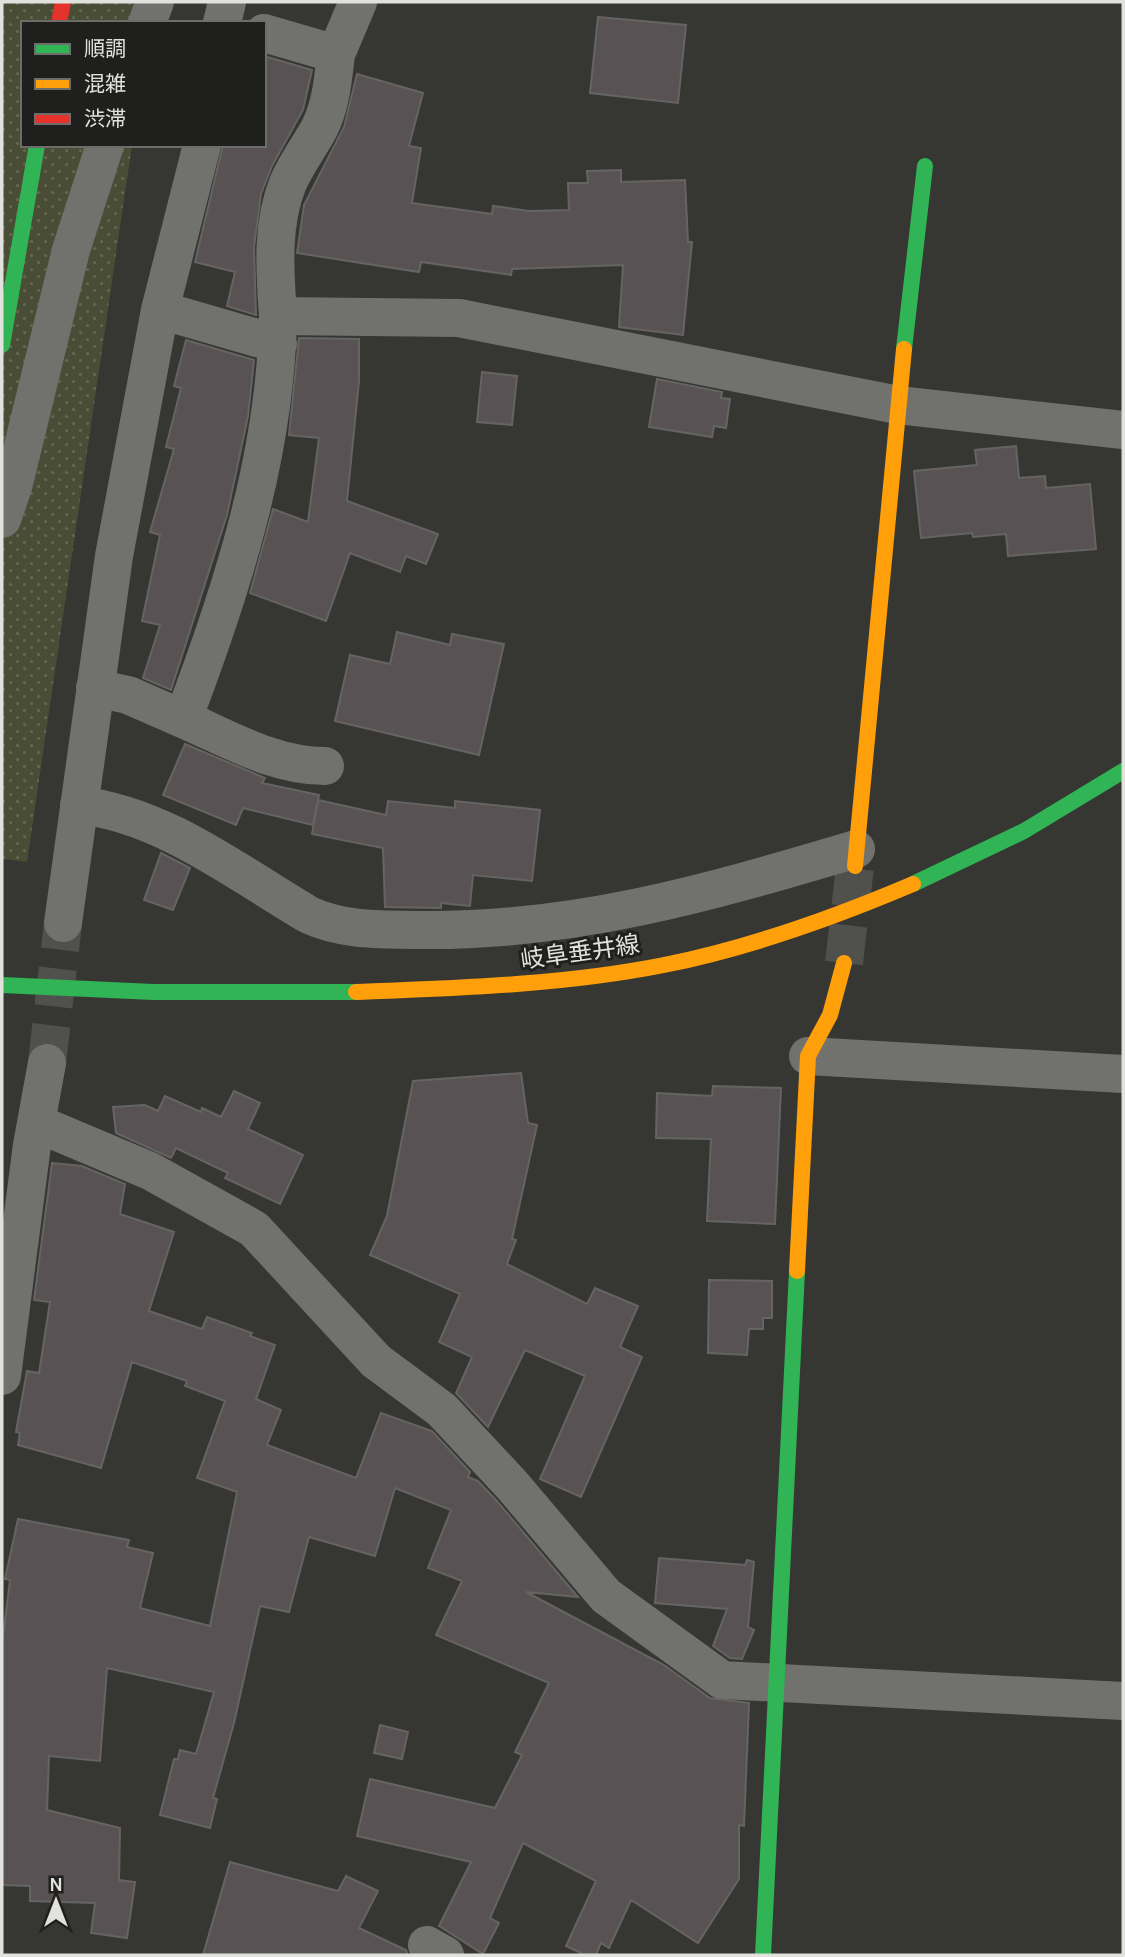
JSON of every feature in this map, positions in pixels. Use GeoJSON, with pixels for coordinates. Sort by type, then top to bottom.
{"type":"FeatureCollection","features":[{"type":"Feature","properties":{"kind":"street"},"geometry":{"type":"LineString","coordinates":[[59,21],[63,2]]}},
{"type":"Feature","properties":{"kind":"street"},"geometry":{"type":"LineString","coordinates":[[148,21],[155,2]]}},
{"type":"Feature","properties":{"kind":"street"},"geometry":{"type":"LineString","coordinates":[[183,719],[213,640],[257,489],[278,330],[274,259],[278,222],[288,183],[321,124],[332,95],[335,54],[358,2]]}},
{"type":"Feature","properties":{"kind":"street"},"geometry":{"type":"LineString","coordinates":[[266,34],[335,54]]}},
{"type":"Feature","properties":{"kind":"street"},"geometry":{"type":"LineString","coordinates":[[2,345],[37,147]]}},
{"type":"Feature","properties":{"kind":"street"},"geometry":{"type":"LineString","coordinates":[[2,519],[13,487],[71,250],[104,147]]}},
{"type":"Feature","properties":{"kind":"street"},"geometry":{"type":"LineString","coordinates":[[63,923],[114,556],[160,310],[201,147]]}},
{"type":"Feature","properties":{"kind":"street"},"geometry":{"type":"LineString","coordinates":[[79,805],[109,808],[148,821],[309,915],[331,925],[354,929],[464,931],[540,926],[615,914],[856,857],[898,405],[925,166]]}},
{"type":"Feature","properties":{"kind":"street"},"geometry":{"type":"LineString","coordinates":[[160,310],[278,330],[459,317],[898,405],[1123,430]]}},
{"type":"Feature","properties":{"kind":"street"},"geometry":{"type":"LineString","coordinates":[[95,688],[128,695],[260,754],[325,766]]}},
{"type":"Feature","properties":{"kind":"street","name":"岐阜垂井線"},"geometry":{"type":"LineString","coordinates":[[2,985],[212,995],[443,988],[524,984],[699,957],[798,930],[885,899],[1020,835],[1123,771]]}},
{"type":"Feature","properties":{"kind":"street"},"geometry":{"type":"LineString","coordinates":[[763,1955],[808,1056],[830,1015],[844,963]]}},
{"type":"Feature","properties":{"kind":"street"},"geometry":{"type":"LineString","coordinates":[[808,1056],[1123,1074]]}},
{"type":"Feature","properties":{"kind":"street"},"geometry":{"type":"LineString","coordinates":[[2,1376],[36,1123],[47,1063]]}},
{"type":"Feature","properties":{"kind":"street"},"geometry":{"type":"LineString","coordinates":[[36,1123],[150,1171],[254,1228],[376,1361],[442,1410],[512,1485],[606,1596],[722,1680],[1123,1701]]}},
{"type":"Feature","properties":{"kind":"green space"},"geometry":{"type":"Polygon","coordinates":[[[2,2],[153,2],[150,21],[21,21],[21,147],[132,147],[27,862],[2,859],[2,2]]]}},
{"type":"Feature","properties":{"kind":"building"},"geometry":{"type":"Polygon","coordinates":[[[598,17],[686,25],[678,103],[590,93],[598,17]]]}},
{"type":"Feature","properties":{"kind":"building"},"geometry":{"type":"Polygon","coordinates":[[[266,57],[312,70],[303,110],[272,166],[261,194],[254,247],[256,315],[227,306],[235,272],[195,262],[223,147],[266,147],[266,57]]]}},
{"type":"Feature","properties":{"kind":"building"},"geometry":{"type":"Polygon","coordinates":[[[357,74],[423,93],[409,146],[421,148],[412,203],[492,214],[493,206],[529,211],[569,210],[568,183],[588,183],[587,171],[621,170],[621,182],[685,180],[688,242],[692,242],[683,335],[619,327],[623,265],[512,269],[511,275],[421,262],[419,272],[297,253],[304,205],[344,127],[357,74]]]}},
{"type":"Feature","properties":{"kind":"building"},"geometry":{"type":"Polygon","coordinates":[[[299,338],[359,339],[359,381],[347,501],[438,534],[426,564],[406,556],[400,572],[350,553],[326,621],[250,593],[273,509],[308,522],[319,438],[289,435],[299,338]]]}},
{"type":"Feature","properties":{"kind":"building"},"geometry":{"type":"Polygon","coordinates":[[[186,340],[254,360],[248,416],[227,515],[171,690],[143,678],[160,625],[142,621],[160,535],[150,532],[174,449],[166,447],[181,388],[174,386],[186,340]]]}},
{"type":"Feature","properties":{"kind":"building"},"geometry":{"type":"Polygon","coordinates":[[[482,372],[517,376],[512,425],[477,422],[482,372]]]}},
{"type":"Feature","properties":{"kind":"building"},"geometry":{"type":"Polygon","coordinates":[[[657,379],[722,392],[721,398],[730,399],[726,428],[714,426],[712,437],[649,427],[657,379]]]}},
{"type":"Feature","properties":{"kind":"building"},"geometry":{"type":"Polygon","coordinates":[[[1016,446],[1019,478],[1045,476],[1046,488],[1090,484],[1096,549],[1008,556],[1006,534],[973,537],[972,533],[921,538],[914,471],[977,465],[975,450],[1016,446]]]}},
{"type":"Feature","properties":{"kind":"building"},"geometry":{"type":"Polygon","coordinates":[[[397,632],[450,645],[452,634],[504,644],[479,755],[335,721],[350,655],[390,664],[397,632]]]}},
{"type":"Feature","properties":{"kind":"building"},"geometry":{"type":"Polygon","coordinates":[[[185,744],[265,778],[262,783],[319,795],[313,825],[243,808],[236,825],[163,795],[185,744]]]}},
{"type":"Feature","properties":{"kind":"building"},"geometry":{"type":"Polygon","coordinates":[[[318,800],[386,815],[388,801],[455,808],[455,801],[540,810],[532,881],[473,875],[470,906],[441,903],[441,908],[385,907],[383,848],[312,834],[318,800]]]}},
{"type":"Feature","properties":{"kind":"building"},"geometry":{"type":"Polygon","coordinates":[[[161,853],[190,868],[173,910],[144,900],[161,853]]]}},
{"type":"Feature","properties":{"kind":"building"},"geometry":{"type":"Polygon","coordinates":[[[521,1073],[528,1123],[537,1125],[512,1239],[516,1240],[507,1264],[587,1304],[595,1288],[638,1306],[620,1347],[642,1357],[581,1497],[540,1479],[585,1376],[525,1350],[488,1427],[456,1393],[472,1357],[439,1342],[460,1294],[370,1255],[387,1216],[413,1081],[521,1073]]]}},
{"type":"Feature","properties":{"kind":"building"},"geometry":{"type":"Polygon","coordinates":[[[713,1086],[781,1088],[775,1224],[707,1221],[711,1139],[656,1138],[657,1093],[712,1096],[713,1086]]]}},
{"type":"Feature","properties":{"kind":"building"},"geometry":{"type":"Polygon","coordinates":[[[234,1091],[260,1103],[248,1129],[303,1155],[280,1204],[225,1178],[228,1173],[176,1148],[171,1158],[116,1133],[113,1107],[145,1105],[158,1111],[165,1096],[201,1112],[202,1108],[221,1117],[234,1091]]]}},
{"type":"Feature","properties":{"kind":"building"},"geometry":{"type":"Polygon","coordinates":[[[52,1163],[82,1166],[125,1184],[120,1214],[174,1232],[149,1311],[202,1329],[207,1317],[252,1333],[250,1336],[275,1345],[256,1399],[281,1410],[267,1445],[356,1478],[381,1413],[432,1431],[470,1472],[468,1477],[478,1481],[496,1500],[578,1597],[526,1592],[664,1665],[710,1698],[749,1703],[744,1826],[739,1825],[739,1879],[698,1943],[631,1900],[609,1948],[601,1943],[596,1955],[585,1955],[566,1946],[596,1881],[523,1843],[490,1918],[499,1923],[483,1954],[439,1926],[471,1862],[357,1836],[370,1779],[495,1808],[522,1755],[515,1752],[549,1683],[436,1635],[462,1581],[428,1568],[451,1510],[395,1488],[375,1556],[309,1537],[289,1612],[260,1606],[234,1723],[213,1798],[217,1799],[210,1828],[160,1815],[174,1759],[178,1759],[180,1750],[196,1754],[214,1692],[107,1668],[100,1761],[49,1756],[47,1810],[120,1828],[119,1880],[135,1882],[127,1938],[91,1933],[95,1903],[30,1901],[30,1886],[2,1885],[2,1645],[10,1580],[5,1579],[18,1519],[129,1540],[127,1547],[153,1553],[140,1608],[210,1626],[237,1492],[197,1478],[225,1401],[185,1386],[187,1381],[132,1362],[101,1468],[18,1445],[20,1433],[16,1432],[27,1371],[39,1373],[50,1302],[34,1300],[52,1163]]]}},
{"type":"Feature","properties":{"kind":"building"},"geometry":{"type":"Polygon","coordinates":[[[709,1280],[772,1281],[772,1318],[763,1318],[763,1329],[749,1329],[747,1355],[708,1353],[709,1280]]]}},
{"type":"Feature","properties":{"kind":"building"},"geometry":{"type":"Polygon","coordinates":[[[659,1558],[745,1565],[747,1560],[754,1562],[748,1627],[754,1630],[742,1659],[730,1658],[713,1646],[727,1609],[655,1603],[659,1558]]]}},
{"type":"Feature","properties":{"kind":"building"},"geometry":{"type":"Polygon","coordinates":[[[380,1725],[408,1732],[402,1759],[374,1753],[380,1725]]]}},
{"type":"Feature","properties":{"kind":"building"},"geometry":{"type":"Polygon","coordinates":[[[230,1862],[338,1891],[346,1876],[378,1891],[359,1928],[406,1950],[408,1955],[203,1955],[230,1862]]]}},
{"type":"Feature","properties":{"kind":"tunnel"},"geometry":{"type":"LineString","coordinates":[[844,963],[855,866]]}},
{"type":"Feature","properties":{"kind":"tunnel"},"geometry":{"type":"LineString","coordinates":[[47,1063],[63,923]]}},
{"type":"Feature","properties":{"kind":"traffic: fast"},"geometry":{"type":"LineString","coordinates":[[2,345],[37,147]]}},
{"type":"Feature","properties":{"kind":"traffic: fast"},"geometry":{"type":"LineString","coordinates":[[904,349],[925,166]]}},
{"type":"Feature","properties":{"kind":"traffic: fast"},"geometry":{"type":"LineString","coordinates":[[913,884],[1024,831],[1123,771]]}},
{"type":"Feature","properties":{"kind":"traffic: fast"},"geometry":{"type":"LineString","coordinates":[[2,985],[153,992],[356,992]]}},
{"type":"Feature","properties":{"kind":"traffic: fast"},"geometry":{"type":"LineString","coordinates":[[763,1955],[797,1271]]}},
{"type":"Feature","properties":{"kind":"traffic: slow"},"geometry":{"type":"LineString","coordinates":[[855,866],[904,349]]}},
{"type":"Feature","properties":{"kind":"traffic: slow"},"geometry":{"type":"LineString","coordinates":[[356,992],[549,981],[664,965],[791,931],[913,884]]}},
{"type":"Feature","properties":{"kind":"traffic: slow"},"geometry":{"type":"LineString","coordinates":[[797,1271],[808,1056],[830,1015],[844,963]]}},
{"type":"Feature","properties":{"kind":"traffic: jam"},"geometry":{"type":"LineString","coordinates":[[59,21],[63,2]]}}]}
